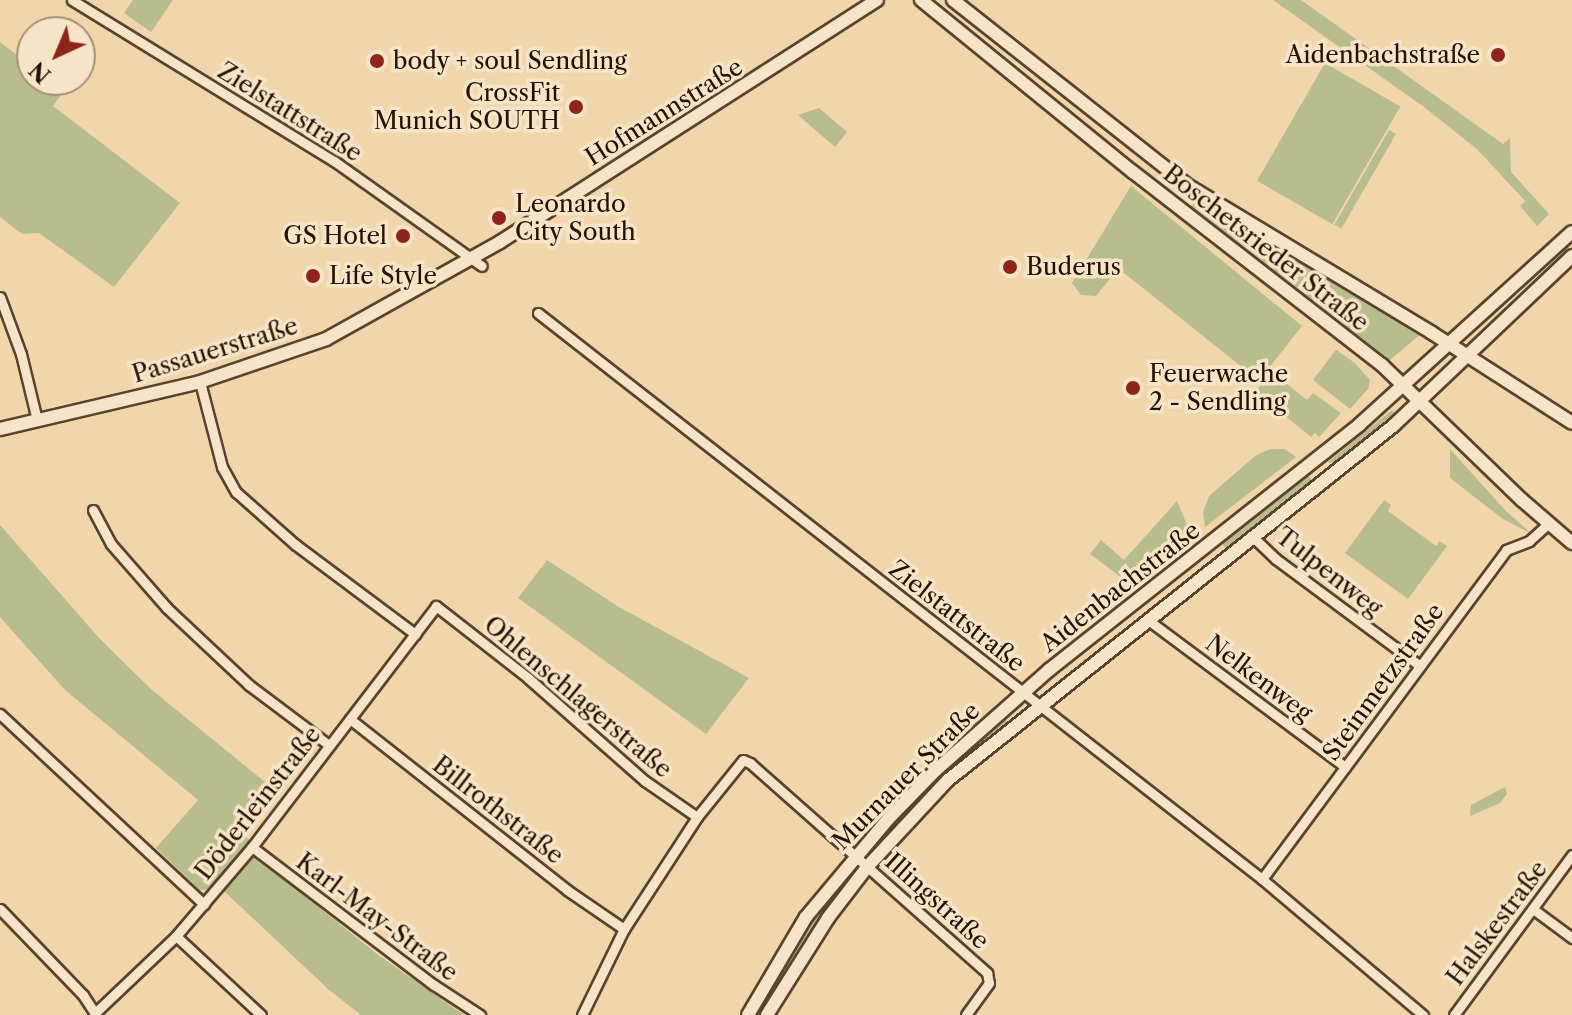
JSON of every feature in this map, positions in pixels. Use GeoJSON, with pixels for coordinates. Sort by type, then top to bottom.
{"type":"FeatureCollection","features":[{"type":"Feature","properties":{"kind":"main road","name":"Hofmannstraße"},"geometry":{"type":"LineString","coordinates":[[477,262],[877,0]]}},
{"type":"Feature","properties":{"kind":"main road","name":"Boschetsrieder Straße"},"geometry":{"type":"LineString","coordinates":[[921,0],[1404,385],[1548,524],[1572,543]]}},
{"type":"Feature","properties":{"kind":"main road","name":"Boschetsrieder Straße"},"geometry":{"type":"LineString","coordinates":[[953,0],[1187,185],[1572,423]]}},
{"type":"Feature","properties":{"kind":"main road","name":"Aidenbachstraße"},"geometry":{"type":"LineString","coordinates":[[1022,693],[1312,463],[1404,385],[1572,232]]}},
{"type":"Feature","properties":{"kind":"main road","name":"Aidenbachstraße"},"geometry":{"type":"LineString","coordinates":[[1043,709],[1148,620],[1327,480],[1421,400],[1572,256]]}},
{"type":"Feature","properties":{"kind":"main road","name":"Passauerstraße"},"geometry":{"type":"LineString","coordinates":[[0,429],[200,382],[259,364],[326,339],[477,262]]}},
{"type":"Feature","properties":{"kind":"main road"},"geometry":{"type":"LineString","coordinates":[[1312,463],[1327,480]]}},
{"type":"Feature","properties":{"kind":"main road"},"geometry":{"type":"LineString","coordinates":[[1208,547],[1221,564]]}},
{"type":"Feature","properties":{"kind":"main road","name":"Murnauer Straße"},"geometry":{"type":"LineString","coordinates":[[748,1015],[806,917],[856,855],[936,770],[1022,693]]}},
{"type":"Feature","properties":{"kind":"main road","name":"Murnauer Straße"},"geometry":{"type":"LineString","coordinates":[[767,1015],[828,918],[868,866],[948,780],[1043,709]]}},
{"type":"Feature","properties":{"kind":"street","name":"Zielstattstraße"},"geometry":{"type":"LineString","coordinates":[[72,0],[334,161],[477,262]]}},
{"type":"Feature","properties":{"kind":"street"},"geometry":{"type":"LineString","coordinates":[[0,297],[21,354],[37,420]]}},
{"type":"Feature","properties":{"kind":"street","name":"Zielstattstraße"},"geometry":{"type":"LineString","coordinates":[[538,313],[1262,879],[1423,1015]]}},
{"type":"Feature","properties":{"kind":"street"},"geometry":{"type":"LineString","coordinates":[[200,382],[222,467],[236,492],[296,545],[415,634]]}},
{"type":"Feature","properties":{"kind":"street"},"geometry":{"type":"LineString","coordinates":[[93,510],[111,544],[167,608],[249,685],[329,745]]}},
{"type":"Feature","properties":{"kind":"street","name":"Steinmetzstraße"},"geometry":{"type":"LineString","coordinates":[[1262,879],[1506,550],[1529,541],[1548,524]]}},
{"type":"Feature","properties":{"kind":"street","name":"Tulpenweg"},"geometry":{"type":"LineString","coordinates":[[1254,538],[1276,559],[1420,666]]}},
{"type":"Feature","properties":{"kind":"street","name":"Döderleinstraße"},"geometry":{"type":"LineString","coordinates":[[96,1014],[176,936],[252,847],[436,606]]}},
{"type":"Feature","properties":{"kind":"street","name":"Ohlenschlagerstraße"},"geometry":{"type":"LineString","coordinates":[[436,606],[528,678],[645,781],[697,817]]}},
{"type":"Feature","properties":{"kind":"street","name":"Nelkenweg"},"geometry":{"type":"LineString","coordinates":[[1148,620],[1345,767]]}},
{"type":"Feature","properties":{"kind":"street"},"geometry":{"type":"LineString","coordinates":[[0,714],[204,904]]}},
{"type":"Feature","properties":{"kind":"street","name":"Billrothstraße"},"geometry":{"type":"LineString","coordinates":[[350,719],[567,890],[624,929]]}},
{"type":"Feature","properties":{"kind":"street","name":"Illingstraße"},"geometry":{"type":"LineString","coordinates":[[697,817],[743,760],[750,763],[987,973],[989,983],[966,1015]]}},
{"type":"Feature","properties":{"kind":"street"},"geometry":{"type":"LineString","coordinates":[[582,1015],[624,929],[697,817]]}},
{"type":"Feature","properties":{"kind":"street","name":"Karl-May-Straße"},"geometry":{"type":"LineString","coordinates":[[252,847],[434,985],[480,1015]]}},
{"type":"Feature","properties":{"kind":"street","name":"Halskestraße"},"geometry":{"type":"LineString","coordinates":[[1454,1015],[1572,855]]}},
{"type":"Feature","properties":{"kind":"street"},"geometry":{"type":"LineString","coordinates":[[0,909],[96,1014]]}},
{"type":"Feature","properties":{"kind":"street"},"geometry":{"type":"LineString","coordinates":[[1533,909],[1572,938]]}},
{"type":"Feature","properties":{"kind":"street"},"geometry":{"type":"LineString","coordinates":[[176,936],[261,1015]]}},
{"type":"Feature","properties":{"kind":"green space"},"geometry":{"type":"Polygon","coordinates":[[[133,0],[173,0],[151,32],[124,13],[133,0]]]}},
{"type":"Feature","properties":{"kind":"green space"},"geometry":{"type":"Polygon","coordinates":[[[1273,0],[1301,0],[1503,144],[1510,138],[1511,172],[1549,214],[1537,226],[1520,206],[1525,201],[1478,150],[1424,107],[1273,0]]]}},
{"type":"Feature","properties":{"kind":"green space"},"geometry":{"type":"Polygon","coordinates":[[[0,42],[16,54],[16,96],[60,96],[53,106],[180,203],[114,287],[39,233],[22,234],[0,217],[0,42]]]}},
{"type":"Feature","properties":{"kind":"green space"},"geometry":{"type":"Polygon","coordinates":[[[1325,63],[1400,106],[1332,224],[1257,181],[1325,63]]]}},
{"type":"Feature","properties":{"kind":"green space"},"geometry":{"type":"Polygon","coordinates":[[[819,108],[847,132],[835,147],[798,115],[819,108]]]}},
{"type":"Feature","properties":{"kind":"green space"},"geometry":{"type":"Polygon","coordinates":[[[1389,130],[1396,134],[1341,228],[1334,224],[1389,130]]]}},
{"type":"Feature","properties":{"kind":"green space"},"geometry":{"type":"Polygon","coordinates":[[[1131,186],[1302,326],[1268,369],[1307,400],[1313,393],[1341,413],[1319,437],[1315,433],[1311,437],[1255,392],[1262,383],[1124,273],[1117,270],[1096,296],[1081,295],[1072,283],[1131,186]]]}},
{"type":"Feature","properties":{"kind":"green space"},"geometry":{"type":"Polygon","coordinates":[[[1195,201],[1422,333],[1390,360],[1189,212],[1195,201]]]}},
{"type":"Feature","properties":{"kind":"green space"},"geometry":{"type":"Polygon","coordinates":[[[1336,350],[1355,363],[1370,380],[1368,389],[1350,409],[1313,380],[1336,350]]]}},
{"type":"Feature","properties":{"kind":"green space"},"geometry":{"type":"Polygon","coordinates":[[[1392,410],[1395,413],[1334,464],[1328,462],[1392,410]]]}},
{"type":"Feature","properties":{"kind":"green space"},"geometry":{"type":"Polygon","coordinates":[[[1270,449],[1285,449],[1296,457],[1205,527],[1203,512],[1209,496],[1255,456],[1270,449]]]}},
{"type":"Feature","properties":{"kind":"green space"},"geometry":{"type":"Polygon","coordinates":[[[1450,449],[1506,511],[1532,534],[1503,519],[1450,478],[1450,449]]]}},
{"type":"Feature","properties":{"kind":"green space"},"geometry":{"type":"Polygon","coordinates":[[[1307,475],[1313,480],[1310,486],[1228,549],[1223,545],[1223,541],[1307,475]]]}},
{"type":"Feature","properties":{"kind":"green space"},"geometry":{"type":"Polygon","coordinates":[[[1384,500],[1391,505],[1388,511],[1436,546],[1440,541],[1447,546],[1408,599],[1345,553],[1384,500]]]}},
{"type":"Feature","properties":{"kind":"green space"},"geometry":{"type":"Polygon","coordinates":[[[1177,501],[1192,537],[1130,584],[1090,554],[1101,540],[1124,560],[1177,501]]]}},
{"type":"Feature","properties":{"kind":"green space"},"geometry":{"type":"Polygon","coordinates":[[[0,525],[100,639],[152,690],[276,791],[243,835],[251,841],[209,889],[200,890],[156,848],[198,800],[65,690],[0,617],[0,525]]]}},
{"type":"Feature","properties":{"kind":"green space"},"geometry":{"type":"Polygon","coordinates":[[[547,560],[619,607],[749,678],[706,734],[518,598],[547,560]]]}},
{"type":"Feature","properties":{"kind":"green space"},"geometry":{"type":"Polygon","coordinates":[[[1002,716],[1007,722],[917,803],[879,845],[875,845],[912,799],[1002,716]]]}},
{"type":"Feature","properties":{"kind":"green space"},"geometry":{"type":"Polygon","coordinates":[[[1505,787],[1507,794],[1500,803],[1470,816],[1471,805],[1505,787]]]}},
{"type":"Feature","properties":{"kind":"green space"},"geometry":{"type":"Polygon","coordinates":[[[255,856],[377,954],[464,1015],[361,1015],[328,989],[224,891],[222,886],[248,857],[255,856]]]}},
{"type":"Feature","properties":{"kind":"green space"},"geometry":{"type":"Polygon","coordinates":[[[850,875],[851,880],[814,928],[760,1015],[753,1015],[809,924],[850,875]]]}},
{"type":"Feature","properties":{"kind":"place","name":"Aidenbachstraße"},"geometry":{"type":"Point","coordinates":[1498,55]}},
{"type":"Feature","properties":{"kind":"place","name":"body + soul Sendling"},"geometry":{"type":"Point","coordinates":[377,61]}},
{"type":"Feature","properties":{"kind":"place","name":"CrossFit Munich SOUTH"},"geometry":{"type":"Point","coordinates":[576,107]}},
{"type":"Feature","properties":{"kind":"place","name":"Leonardo City South"},"geometry":{"type":"Point","coordinates":[499,218]}},
{"type":"Feature","properties":{"kind":"place","name":"GS Hotel"},"geometry":{"type":"Point","coordinates":[403,236]}},
{"type":"Feature","properties":{"kind":"place","name":"Buderus"},"geometry":{"type":"Point","coordinates":[1010,267]}},
{"type":"Feature","properties":{"kind":"place","name":"Life Style"},"geometry":{"type":"Point","coordinates":[313,276]}},
{"type":"Feature","properties":{"kind":"place","name":"Feuerwache 2 - Sendling"},"geometry":{"type":"Point","coordinates":[1133,388]}}]}
